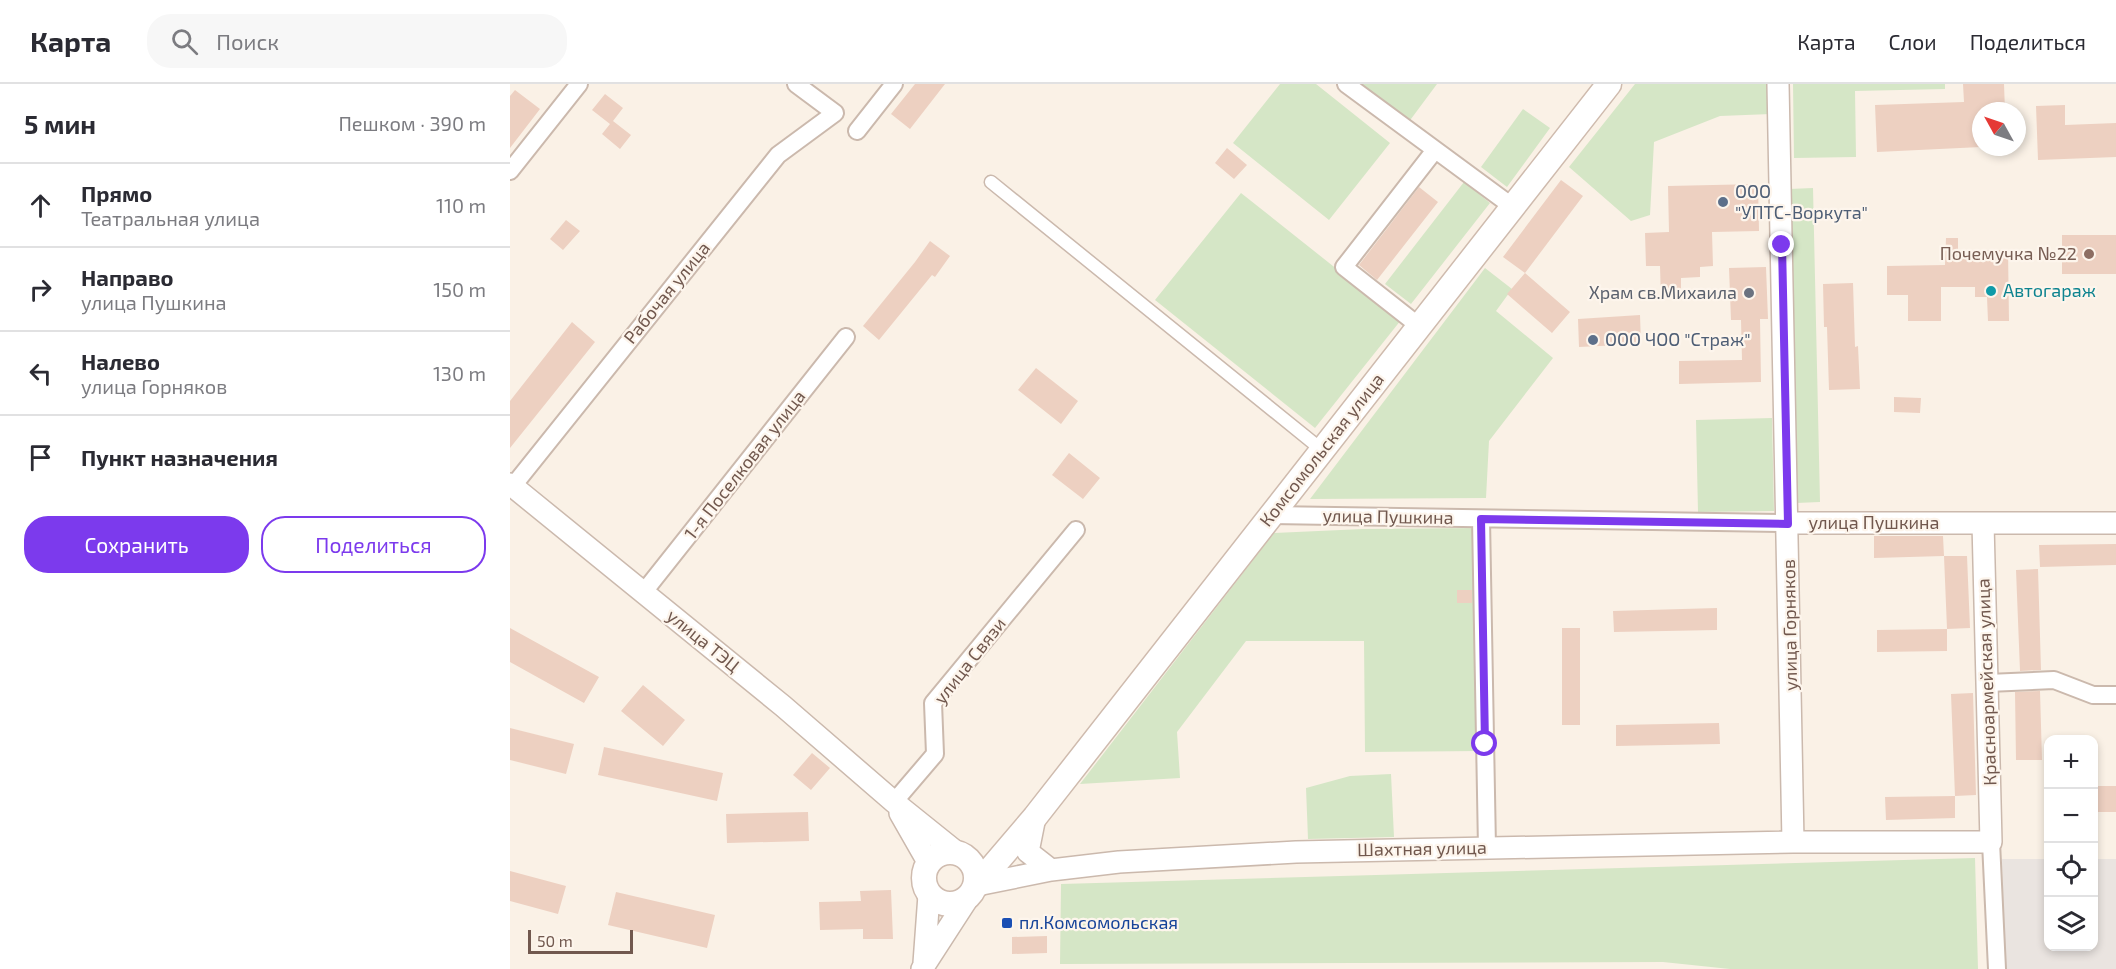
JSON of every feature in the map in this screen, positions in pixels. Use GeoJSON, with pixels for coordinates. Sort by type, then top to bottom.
{"type":"FeatureCollection","features":[{"type":"Feature","properties":{"kind":"main road","name":"Комсомольская улица"},"geometry":{"type":"LineString","coordinates":[[971,893],[1035,817],[1610,84]]}},
{"type":"Feature","properties":{"kind":"main road"},"geometry":{"type":"LineString","coordinates":[[959,853],[976,868],[971,893],[946,905],[929,895],[923,879],[928,862],[940,853],[959,853],[1014,843]]}},
{"type":"Feature","properties":{"kind":"street"},"geometry":{"type":"LineString","coordinates":[[510,171],[579,84]]}},
{"type":"Feature","properties":{"kind":"street","name":"Рабочая улица"},"geometry":{"type":"LineString","coordinates":[[511,485],[778,155],[835,113],[796,84]]}},
{"type":"Feature","properties":{"kind":"street"},"geometry":{"type":"LineString","coordinates":[[857,131],[894,84]]}},
{"type":"Feature","properties":{"kind":"street"},"geometry":{"type":"LineString","coordinates":[[1346,84],[1513,207]]}},
{"type":"Feature","properties":{"kind":"street","name":"улица Горняков"},"geometry":{"type":"LineString","coordinates":[[1779,84],[1793,842]]}},
{"type":"Feature","properties":{"kind":"street"},"geometry":{"type":"LineString","coordinates":[[1419,326],[1344,267],[1435,150]]}},
{"type":"Feature","properties":{"kind":"street"},"geometry":{"type":"LineString","coordinates":[[991,182],[1322,450]]}},
{"type":"Feature","properties":{"kind":"street","name":"1-я Поселковая улица"},"geometry":{"type":"LineString","coordinates":[[643,593],[846,337]]}},
{"type":"Feature","properties":{"kind":"street","name":"улица ТЭЦ"},"geometry":{"type":"LineString","coordinates":[[511,485],[783,706],[894,802],[959,853]]}},
{"type":"Feature","properties":{"kind":"street","name":"улица Пушкина"},"geometry":{"type":"LineString","coordinates":[[1271,515],[1788,524],[2116,523]]}},
{"type":"Feature","properties":{"kind":"street"},"geometry":{"type":"LineString","coordinates":[[1481,519],[1487,848]]}},
{"type":"Feature","properties":{"kind":"street","name":"Красноармейская улица"},"geometry":{"type":"LineString","coordinates":[[1983,523],[1991,842]]}},
{"type":"Feature","properties":{"kind":"street","name":"улица Связи"},"geometry":{"type":"LineString","coordinates":[[894,802],[935,754],[933,703],[1076,530]]}},
{"type":"Feature","properties":{"kind":"street"},"geometry":{"type":"LineString","coordinates":[[1988,683],[2054,680],[2093,695],[2116,695]]}},
{"type":"Feature","properties":{"kind":"street"},"geometry":{"type":"LineString","coordinates":[[894,802],[928,862]]}},
{"type":"Feature","properties":{"kind":"street"},"geometry":{"type":"LineString","coordinates":[[1035,817],[1028,852],[1051,870]]}},
{"type":"Feature","properties":{"kind":"street","name":"Шахтная улица"},"geometry":{"type":"LineString","coordinates":[[971,893],[1051,870],[1119,862],[1296,852],[1793,842],[1991,842]]}},
{"type":"Feature","properties":{"kind":"street"},"geometry":{"type":"LineString","coordinates":[[1991,842],[1997,969]]}},
{"type":"Feature","properties":{"kind":"street"},"geometry":{"type":"LineString","coordinates":[[923,968],[971,893]]}},
{"type":"Feature","properties":{"kind":"street"},"geometry":{"type":"LineString","coordinates":[[923,968],[929,895]]}},
{"type":"Feature","properties":{"kind":"shaded area"},"geometry":{"type":"Polygon","coordinates":[[[2002,859],[2044,859],[2044,951],[2098,951],[2098,859],[2116,859],[2116,969],[2004,969],[2002,859]]]}},
{"type":"Feature","properties":{"kind":"green space"},"geometry":{"type":"Polygon","coordinates":[[[1280,84],[1316,84],[1390,143],[1329,220],[1233,143],[1280,84]]]}},
{"type":"Feature","properties":{"kind":"green space"},"geometry":{"type":"Polygon","coordinates":[[[1356,84],[1437,84],[1408,123],[1356,84]]]}},
{"type":"Feature","properties":{"kind":"green space"},"geometry":{"type":"Polygon","coordinates":[[[1635,84],[1769,84],[1771,114],[1720,116],[1654,142],[1650,215],[1631,221],[1569,167],[1635,84]]]}},
{"type":"Feature","properties":{"kind":"green space"},"geometry":{"type":"Polygon","coordinates":[[[1793,84],[1945,84],[1945,89],[1855,91],[1856,157],[1794,158],[1793,84]]]}},
{"type":"Feature","properties":{"kind":"green space"},"geometry":{"type":"Polygon","coordinates":[[[1523,109],[1550,128],[1507,187],[1481,167],[1523,109]]]}},
{"type":"Feature","properties":{"kind":"green space"},"geometry":{"type":"Polygon","coordinates":[[[1464,182],[1490,203],[1411,304],[1385,284],[1464,182]]]}},
{"type":"Feature","properties":{"kind":"green space"},"geometry":{"type":"Polygon","coordinates":[[[1813,188],[1820,502],[1796,503],[1789,189],[1813,188]]]}},
{"type":"Feature","properties":{"kind":"green space"},"geometry":{"type":"Polygon","coordinates":[[[1241,193],[1401,320],[1315,428],[1155,300],[1241,193]]]}},
{"type":"Feature","properties":{"kind":"green space"},"geometry":{"type":"Polygon","coordinates":[[[1485,268],[1512,289],[1496,311],[1553,358],[1489,441],[1486,498],[1310,499],[1485,268]]]}},
{"type":"Feature","properties":{"kind":"green space"},"geometry":{"type":"Polygon","coordinates":[[[1772,418],[1774,511],[1698,512],[1696,420],[1772,418]]]}},
{"type":"Feature","properties":{"kind":"green space"},"geometry":{"type":"Polygon","coordinates":[[[1478,528],[1480,751],[1365,752],[1364,641],[1246,641],[1177,732],[1180,778],[1080,784],[1274,533],[1363,529],[1478,528]]]}},
{"type":"Feature","properties":{"kind":"green space"},"geometry":{"type":"Polygon","coordinates":[[[1391,774],[1394,837],[1308,839],[1306,788],[1350,776],[1391,774]]]}},
{"type":"Feature","properties":{"kind":"green space"},"geometry":{"type":"Polygon","coordinates":[[[1975,858],[1978,969],[1730,969],[1663,962],[1060,964],[1061,884],[1975,858]]]}},
{"type":"Feature","properties":{"kind":"building"},"geometry":{"type":"Polygon","coordinates":[[[915,84],[945,84],[910,129],[891,114],[915,84]]]}},
{"type":"Feature","properties":{"kind":"building"},"geometry":{"type":"Polygon","coordinates":[[[1963,84],[2004,84],[2005,102],[1972,102],[1972,147],[1877,152],[1875,105],[1964,102],[1963,84]]]}},
{"type":"Feature","properties":{"kind":"building"},"geometry":{"type":"Polygon","coordinates":[[[515,90],[540,109],[510,148],[510,96],[515,90]]]}},
{"type":"Feature","properties":{"kind":"building"},"geometry":{"type":"Polygon","coordinates":[[[605,94],[623,108],[613,121],[631,135],[620,149],[602,134],[610,124],[592,110],[605,94]]]}},
{"type":"Feature","properties":{"kind":"building"},"geometry":{"type":"Polygon","coordinates":[[[2065,105],[2065,125],[2116,123],[2116,157],[2038,160],[2036,106],[2065,105]]]}},
{"type":"Feature","properties":{"kind":"building"},"geometry":{"type":"Polygon","coordinates":[[[1227,148],[1247,165],[1234,179],[1215,163],[1227,148]]]}},
{"type":"Feature","properties":{"kind":"building"},"geometry":{"type":"Polygon","coordinates":[[[1561,180],[1583,196],[1525,273],[1503,257],[1561,180]]]}},
{"type":"Feature","properties":{"kind":"building"},"geometry":{"type":"Polygon","coordinates":[[[1758,184],[1759,231],[1712,232],[1713,266],[1700,267],[1700,277],[1681,278],[1681,298],[1661,299],[1660,266],[1646,266],[1645,233],[1669,232],[1668,186],[1758,184]]]}},
{"type":"Feature","properties":{"kind":"building"},"geometry":{"type":"Polygon","coordinates":[[[1419,187],[1438,202],[1377,280],[1359,265],[1419,187]]]}},
{"type":"Feature","properties":{"kind":"building"},"geometry":{"type":"Polygon","coordinates":[[[566,220],[580,231],[563,250],[550,239],[566,220]]]}},
{"type":"Feature","properties":{"kind":"building","name":"Почемучка №22"},"geometry":{"type":"Polygon","coordinates":[[[2062,235],[2116,235],[2116,274],[2062,274],[2062,235]]]}},
{"type":"Feature","properties":{"kind":"building"},"geometry":{"type":"Polygon","coordinates":[[[1946,238],[1958,238],[1958,251],[2008,250],[2009,321],[1988,321],[1987,297],[1975,297],[1975,287],[1941,287],[1941,321],[1908,321],[1908,295],[1887,295],[1887,266],[1945,265],[1946,238]]]}},
{"type":"Feature","properties":{"kind":"building"},"geometry":{"type":"Polygon","coordinates":[[[930,241],[950,256],[935,277],[932,275],[879,340],[863,326],[930,241]]]}},
{"type":"Feature","properties":{"kind":"building"},"geometry":{"type":"Polygon","coordinates":[[[1766,267],[1768,319],[1760,319],[1761,382],[1679,384],[1679,361],[1742,360],[1741,320],[1731,320],[1729,268],[1766,267]]]}},
{"type":"Feature","properties":{"kind":"building"},"geometry":{"type":"Polygon","coordinates":[[[1525,273],[1570,312],[1552,333],[1507,294],[1525,273]]]}},
{"type":"Feature","properties":{"kind":"building"},"geometry":{"type":"Polygon","coordinates":[[[1853,283],[1855,347],[1858,346],[1860,389],[1829,390],[1823,284],[1853,283]]]}},
{"type":"Feature","properties":{"kind":"building"},"geometry":{"type":"Polygon","coordinates":[[[1640,315],[1641,344],[1579,347],[1578,319],[1640,315]]]}},
{"type":"Feature","properties":{"kind":"building"},"geometry":{"type":"Polygon","coordinates":[[[572,322],[595,342],[510,448],[510,401],[572,322]]]}},
{"type":"Feature","properties":{"kind":"building"},"geometry":{"type":"Polygon","coordinates":[[[1036,368],[1078,401],[1061,424],[1018,390],[1036,368]]]}},
{"type":"Feature","properties":{"kind":"building"},"geometry":{"type":"Polygon","coordinates":[[[1894,397],[1921,398],[1920,413],[1894,412],[1894,397]]]}},
{"type":"Feature","properties":{"kind":"building"},"geometry":{"type":"Polygon","coordinates":[[[1069,453],[1100,478],[1083,499],[1052,475],[1069,453]]]}},
{"type":"Feature","properties":{"kind":"building"},"geometry":{"type":"Polygon","coordinates":[[[1874,536],[1943,536],[1944,556],[1874,558],[1874,536]]]}},
{"type":"Feature","properties":{"kind":"building"},"geometry":{"type":"Polygon","coordinates":[[[2116,544],[2116,565],[2040,567],[2039,545],[2116,544]]]}},
{"type":"Feature","properties":{"kind":"building"},"geometry":{"type":"Polygon","coordinates":[[[1944,556],[1967,556],[1970,628],[1947,629],[1944,556]]]}},
{"type":"Feature","properties":{"kind":"building"},"geometry":{"type":"Polygon","coordinates":[[[2038,569],[2041,670],[2020,671],[2016,570],[2038,569]]]}},
{"type":"Feature","properties":{"kind":"building"},"geometry":{"type":"Polygon","coordinates":[[[1457,590],[1472,590],[1472,603],[1457,603],[1457,590]]]}},
{"type":"Feature","properties":{"kind":"building"},"geometry":{"type":"Polygon","coordinates":[[[1717,608],[1717,630],[1614,632],[1613,611],[1717,608]]]}},
{"type":"Feature","properties":{"kind":"building"},"geometry":{"type":"Polygon","coordinates":[[[510,628],[599,677],[584,703],[510,662],[510,628]]]}},
{"type":"Feature","properties":{"kind":"building"},"geometry":{"type":"Polygon","coordinates":[[[1562,628],[1580,628],[1580,725],[1562,725],[1562,628]]]}},
{"type":"Feature","properties":{"kind":"building"},"geometry":{"type":"Polygon","coordinates":[[[1947,629],[1947,651],[1877,652],[1877,630],[1947,629]]]}},
{"type":"Feature","properties":{"kind":"building"},"geometry":{"type":"Polygon","coordinates":[[[643,685],[685,720],[663,746],[621,711],[643,685]]]}},
{"type":"Feature","properties":{"kind":"building"},"geometry":{"type":"Polygon","coordinates":[[[2040,691],[2042,760],[2016,760],[2015,692],[2040,691]]]}},
{"type":"Feature","properties":{"kind":"building"},"geometry":{"type":"Polygon","coordinates":[[[1973,693],[1976,795],[1955,796],[1951,694],[1973,693]]]}},
{"type":"Feature","properties":{"kind":"building"},"geometry":{"type":"Polygon","coordinates":[[[1719,723],[1720,744],[1616,746],[1616,725],[1719,723]]]}},
{"type":"Feature","properties":{"kind":"building"},"geometry":{"type":"Polygon","coordinates":[[[510,728],[574,744],[566,774],[510,760],[510,728]]]}},
{"type":"Feature","properties":{"kind":"building"},"geometry":{"type":"Polygon","coordinates":[[[604,747],[723,773],[717,801],[598,775],[604,747]]]}},
{"type":"Feature","properties":{"kind":"building"},"geometry":{"type":"Polygon","coordinates":[[[812,753],[830,768],[811,790],[793,775],[812,753]]]}},
{"type":"Feature","properties":{"kind":"building"},"geometry":{"type":"Polygon","coordinates":[[[2098,786],[2116,786],[2116,812],[2098,812],[2098,786]]]}},
{"type":"Feature","properties":{"kind":"building"},"geometry":{"type":"Polygon","coordinates":[[[1955,796],[1955,818],[1886,820],[1885,797],[1955,796]]]}},
{"type":"Feature","properties":{"kind":"building"},"geometry":{"type":"Polygon","coordinates":[[[808,812],[809,841],[727,843],[726,814],[808,812]]]}},
{"type":"Feature","properties":{"kind":"building"},"geometry":{"type":"Polygon","coordinates":[[[510,871],[566,886],[558,914],[510,901],[510,871]]]}},
{"type":"Feature","properties":{"kind":"building"},"geometry":{"type":"Polygon","coordinates":[[[891,890],[893,939],[863,939],[863,929],[820,930],[819,902],[861,901],[860,891],[891,890]]]}},
{"type":"Feature","properties":{"kind":"building"},"geometry":{"type":"Polygon","coordinates":[[[616,892],[715,915],[707,948],[608,925],[616,892]]]}},
{"type":"Feature","properties":{"kind":"building"},"geometry":{"type":"Polygon","coordinates":[[[1047,936],[1047,953],[1012,954],[1012,937],[1047,936]]]}},
{"type":"Feature","properties":{"kind":"place","name":"ООО \"УПТС-Воркута\""},"geometry":{"type":"Point","coordinates":[1723,202]}},
{"type":"Feature","properties":{"kind":"place","name":"Почемучка №22"},"geometry":{"type":"Point","coordinates":[2089,254]}},
{"type":"Feature","properties":{"kind":"place","name":"Автогараж"},"geometry":{"type":"Point","coordinates":[1991,291]}},
{"type":"Feature","properties":{"kind":"place","name":"Храм св.Михаила"},"geometry":{"type":"Point","coordinates":[1749,293]}},
{"type":"Feature","properties":{"kind":"place","name":"ООО ЧОО \"Страж\""},"geometry":{"type":"Point","coordinates":[1593,340]}},
{"type":"Feature","properties":{"kind":"place","name":"пл.Комсомольская"},"geometry":{"type":"Point","coordinates":[1007,923]}},
{"type":"Feature","properties":{"kind":"route"},"geometry":{"type":"LineString","coordinates":[[1485,744],[1481,519],[1788,524],[1782,245]]}}]}
